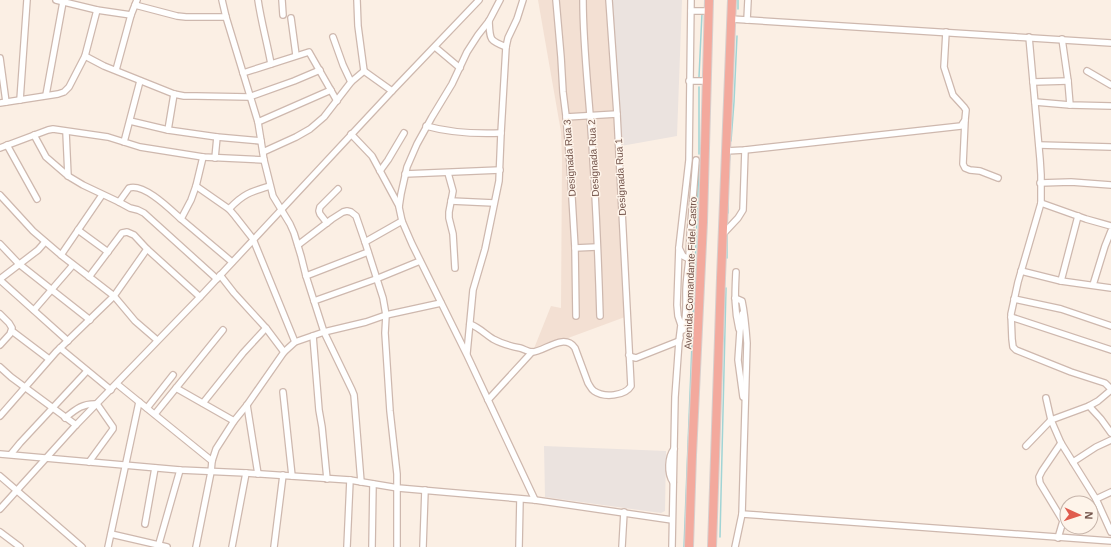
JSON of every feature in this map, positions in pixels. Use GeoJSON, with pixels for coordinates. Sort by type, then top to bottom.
{"type":"FeatureCollection","features":[{"type":"Feature","properties":{"kind":"highway","name":"Avenida Comandante Fidel Castro"},"geometry":{"type":"LineString","coordinates":[[689,547],[692,447],[703,222],[700,160],[706,81],[708,0]]}},
{"type":"Feature","properties":{"kind":"highway"},"geometry":{"type":"LineString","coordinates":[[712,547],[722,234],[732,0]]}},
{"type":"Feature","properties":{"kind":"street"},"geometry":{"type":"LineString","coordinates":[[20,100],[27,0]]}},
{"type":"Feature","properties":{"kind":"street"},"geometry":{"type":"LineString","coordinates":[[56,0],[97,10],[131,15]]}},
{"type":"Feature","properties":{"kind":"street"},"geometry":{"type":"LineString","coordinates":[[222,0],[249,97],[258,122],[264,160],[275,201],[290,224],[298,245],[306,276],[324,332],[354,395],[362,482]]}},
{"type":"Feature","properties":{"kind":"street"},"geometry":{"type":"LineString","coordinates":[[258,0],[271,64]]}},
{"type":"Feature","properties":{"kind":"street"},"geometry":{"type":"LineString","coordinates":[[282,0],[283,14]]}},
{"type":"Feature","properties":{"kind":"street"},"geometry":{"type":"LineString","coordinates":[[356,0],[364,71],[392,90]]}},
{"type":"Feature","properties":{"kind":"street"},"geometry":{"type":"LineString","coordinates":[[0,510],[3,502],[17,490],[76,425],[219,277],[280,209],[479,0]]}},
{"type":"Feature","properties":{"kind":"street"},"geometry":{"type":"LineString","coordinates":[[399,207],[407,167],[426,126],[450,89],[467,52],[489,21],[500,0]]}},
{"type":"Feature","properties":{"kind":"street"},"geometry":{"type":"LineString","coordinates":[[467,355],[474,285],[485,249],[498,188],[506,47],[523,0]]}},
{"type":"Feature","properties":{"kind":"street","name":"Designada Rua 3"},"geometry":{"type":"LineString","coordinates":[[556,0],[575,248],[576,316]]}},
{"type":"Feature","properties":{"kind":"street","name":"Designada Rua 2"},"geometry":{"type":"LineString","coordinates":[[583,0],[600,316]]}},
{"type":"Feature","properties":{"kind":"street","name":"Designada Rua 1"},"geometry":{"type":"LineString","coordinates":[[532,352],[560,342],[566,342],[575,348],[591,389],[599,394],[620,393],[625,392],[631,386],[617,114],[609,0]]}},
{"type":"Feature","properties":{"kind":"street"},"geometry":{"type":"LineString","coordinates":[[672,547],[676,397],[679,341],[682,325],[678,316],[677,305],[678,247],[689,160],[691,0]]}},
{"type":"Feature","properties":{"kind":"street"},"geometry":{"type":"LineString","coordinates":[[747,20],[748,0]]}},
{"type":"Feature","properties":{"kind":"street"},"geometry":{"type":"LineString","coordinates":[[46,95],[64,2]]}},
{"type":"Feature","properties":{"kind":"street"},"geometry":{"type":"LineString","coordinates":[[116,70],[131,15],[136,3],[177,16],[226,17]]}},
{"type":"Feature","properties":{"kind":"street"},"geometry":{"type":"LineString","coordinates":[[0,58],[3,103],[61,93],[66,90],[85,56],[97,10]]}},
{"type":"Feature","properties":{"kind":"street"},"geometry":{"type":"LineString","coordinates":[[691,11],[708,11]]}},
{"type":"Feature","properties":{"kind":"street"},"geometry":{"type":"LineString","coordinates":[[291,18],[296,55]]}},
{"type":"Feature","properties":{"kind":"street"},"geometry":{"type":"LineString","coordinates":[[731,19],[1111,43]]}},
{"type":"Feature","properties":{"kind":"street"},"geometry":{"type":"LineString","coordinates":[[489,21],[491,38],[494,42],[506,47]]}},
{"type":"Feature","properties":{"kind":"street"},"geometry":{"type":"LineString","coordinates":[[726,151],[959,126],[963,124],[966,113],[964,107],[953,95],[944,71],[946,32]]}},
{"type":"Feature","properties":{"kind":"street"},"geometry":{"type":"LineString","coordinates":[[333,37],[351,82]]}},
{"type":"Feature","properties":{"kind":"street"},"geometry":{"type":"LineString","coordinates":[[1026,446],[1051,420],[1089,406],[1098,401],[1111,389],[1105,383],[1071,372],[1016,350],[1012,345],[1011,317],[1014,299],[1040,203],[1041,175],[1029,37]]}},
{"type":"Feature","properties":{"kind":"street"},"geometry":{"type":"LineString","coordinates":[[1062,39],[1070,105]]}},
{"type":"Feature","properties":{"kind":"street"},"geometry":{"type":"LineString","coordinates":[[435,46],[460,68]]}},
{"type":"Feature","properties":{"kind":"street"},"geometry":{"type":"LineString","coordinates":[[243,73],[309,52],[337,101]]}},
{"type":"Feature","properties":{"kind":"street"},"geometry":{"type":"LineString","coordinates":[[85,56],[104,66],[140,81],[174,94],[184,96],[249,97],[320,70]]}},
{"type":"Feature","properties":{"kind":"street"},"geometry":{"type":"LineString","coordinates":[[263,152],[310,129],[324,117],[351,82],[364,71]]}},
{"type":"Feature","properties":{"kind":"street"},"geometry":{"type":"LineString","coordinates":[[1087,71],[1111,84]]}},
{"type":"Feature","properties":{"kind":"street"},"geometry":{"type":"LineString","coordinates":[[124,142],[140,81]]}},
{"type":"Feature","properties":{"kind":"street"},"geometry":{"type":"LineString","coordinates":[[689,81],[706,81]]}},
{"type":"Feature","properties":{"kind":"street"},"geometry":{"type":"LineString","coordinates":[[1032,82],[1068,81]]}},
{"type":"Feature","properties":{"kind":"street"},"geometry":{"type":"LineString","coordinates":[[258,122],[331,90]]}},
{"type":"Feature","properties":{"kind":"street"},"geometry":{"type":"LineString","coordinates":[[168,130],[174,94]]}},
{"type":"Feature","properties":{"kind":"street"},"geometry":{"type":"LineString","coordinates":[[1035,102],[1111,106]]}},
{"type":"Feature","properties":{"kind":"street"},"geometry":{"type":"LineString","coordinates":[[566,117],[617,114]]}},
{"type":"Feature","properties":{"kind":"street"},"geometry":{"type":"LineString","coordinates":[[964,120],[963,164],[965,168],[980,171],[998,178]]}},
{"type":"Feature","properties":{"kind":"street"},"geometry":{"type":"LineString","coordinates":[[130,121],[168,130],[261,141]]}},
{"type":"Feature","properties":{"kind":"street"},"geometry":{"type":"LineString","coordinates":[[426,126],[438,130],[454,132],[485,134],[501,133]]}},
{"type":"Feature","properties":{"kind":"street"},"geometry":{"type":"LineString","coordinates":[[0,148],[53,129],[108,137],[140,147],[203,158],[264,160]]}},
{"type":"Feature","properties":{"kind":"street"},"geometry":{"type":"LineString","coordinates":[[66,132],[68,176]]}},
{"type":"Feature","properties":{"kind":"street"},"geometry":{"type":"LineString","coordinates":[[380,170],[388,160],[404,133]]}},
{"type":"Feature","properties":{"kind":"street"},"geometry":{"type":"LineString","coordinates":[[351,134],[372,156],[399,207],[402,221],[420,261],[467,355],[535,500]]}},
{"type":"Feature","properties":{"kind":"street"},"geometry":{"type":"LineString","coordinates":[[34,135],[46,157],[68,176],[102,195],[144,213],[219,277],[266,328],[284,352]]}},
{"type":"Feature","properties":{"kind":"street"},"geometry":{"type":"LineString","coordinates":[[215,158],[217,137]]}},
{"type":"Feature","properties":{"kind":"street"},"geometry":{"type":"LineString","coordinates":[[7,145],[37,199]]}},
{"type":"Feature","properties":{"kind":"street"},"geometry":{"type":"LineString","coordinates":[[1039,145],[1111,147]]}},
{"type":"Feature","properties":{"kind":"street"},"geometry":{"type":"LineString","coordinates":[[722,234],[738,218],[743,210],[745,150]]}},
{"type":"Feature","properties":{"kind":"street"},"geometry":{"type":"LineString","coordinates":[[181,219],[191,200],[203,158]]}},
{"type":"Feature","properties":{"kind":"street"},"geometry":{"type":"LineString","coordinates":[[679,341],[685,321],[686,285],[692,210],[700,160],[689,160]]}},
{"type":"Feature","properties":{"kind":"street"},"geometry":{"type":"LineString","coordinates":[[406,174],[500,170]]}},
{"type":"Feature","properties":{"kind":"street"},"geometry":{"type":"LineString","coordinates":[[448,173],[453,188],[449,218],[453,234],[455,268]]}},
{"type":"Feature","properties":{"kind":"street"},"geometry":{"type":"LineString","coordinates":[[1040,182],[1071,182],[1111,185]]}},
{"type":"Feature","properties":{"kind":"street"},"geometry":{"type":"LineString","coordinates":[[196,186],[229,209],[253,239],[295,342]]}},
{"type":"Feature","properties":{"kind":"street"},"geometry":{"type":"LineString","coordinates":[[229,209],[245,195],[270,186]]}},
{"type":"Feature","properties":{"kind":"street"},"geometry":{"type":"LineString","coordinates":[[119,202],[129,188],[134,187],[151,194],[232,262]]}},
{"type":"Feature","properties":{"kind":"street"},"geometry":{"type":"LineString","coordinates":[[327,223],[320,214],[320,207],[338,189]]}},
{"type":"Feature","properties":{"kind":"street"},"geometry":{"type":"LineString","coordinates":[[0,194],[33,231],[114,296],[135,322],[157,340]]}},
{"type":"Feature","properties":{"kind":"street"},"geometry":{"type":"LineString","coordinates":[[61,255],[102,195]]}},
{"type":"Feature","properties":{"kind":"street"},"geometry":{"type":"LineString","coordinates":[[451,201],[494,203]]}},
{"type":"Feature","properties":{"kind":"street"},"geometry":{"type":"LineString","coordinates":[[1040,203],[1111,226]]}},
{"type":"Feature","properties":{"kind":"street"},"geometry":{"type":"LineString","coordinates":[[298,245],[343,212],[351,212],[356,216],[384,304],[386,316],[385,333],[390,411],[398,488],[397,547]]}},
{"type":"Feature","properties":{"kind":"street"},"geometry":{"type":"LineString","coordinates":[[1060,281],[1078,216]]}},
{"type":"Feature","properties":{"kind":"street"},"geometry":{"type":"LineString","coordinates":[[365,242],[402,221]]}},
{"type":"Feature","properties":{"kind":"street"},"geometry":{"type":"LineString","coordinates":[[78,230],[108,252]]}},
{"type":"Feature","properties":{"kind":"street"},"geometry":{"type":"LineString","coordinates":[[1094,285],[1106,242],[1111,231]]}},
{"type":"Feature","properties":{"kind":"street"},"geometry":{"type":"LineString","coordinates":[[89,277],[122,233],[125,232],[134,235],[200,297]]}},
{"type":"Feature","properties":{"kind":"street"},"geometry":{"type":"LineString","coordinates":[[45,242],[32,255],[0,280],[68,341]]}},
{"type":"Feature","properties":{"kind":"street"},"geometry":{"type":"LineString","coordinates":[[0,244],[19,264],[90,320]]}},
{"type":"Feature","properties":{"kind":"street"},"geometry":{"type":"LineString","coordinates":[[575,248],[597,247]]}},
{"type":"Feature","properties":{"kind":"street"},"geometry":{"type":"LineString","coordinates":[[678,247],[683,256],[689,260]]}},
{"type":"Feature","properties":{"kind":"street"},"geometry":{"type":"LineString","coordinates":[[0,416],[60,348],[114,296],[148,249]]}},
{"type":"Feature","properties":{"kind":"street"},"geometry":{"type":"LineString","coordinates":[[306,276],[368,252]]}},
{"type":"Feature","properties":{"kind":"street"},"geometry":{"type":"LineString","coordinates":[[314,301],[376,279],[420,261]]}},
{"type":"Feature","properties":{"kind":"street"},"geometry":{"type":"LineString","coordinates":[[34,310],[73,264]]}},
{"type":"Feature","properties":{"kind":"street"},"geometry":{"type":"LineString","coordinates":[[1021,271],[1060,281],[1111,288]]}},
{"type":"Feature","properties":{"kind":"street"},"geometry":{"type":"LineString","coordinates":[[736,272],[735,314],[740,331]]}},
{"type":"Feature","properties":{"kind":"street"},"geometry":{"type":"LineString","coordinates":[[677,305],[686,285]]}},
{"type":"Feature","properties":{"kind":"street"},"geometry":{"type":"LineString","coordinates":[[733,546],[742,514],[747,344],[746,322],[742,302],[735,298]]}},
{"type":"Feature","properties":{"kind":"street"},"geometry":{"type":"LineString","coordinates":[[1014,299],[1061,309],[1111,326]]}},
{"type":"Feature","properties":{"kind":"street"},"geometry":{"type":"LineString","coordinates":[[196,547],[212,461],[216,449],[234,421],[284,352],[295,342],[324,332],[441,303]]}},
{"type":"Feature","properties":{"kind":"street"},"geometry":{"type":"LineString","coordinates":[[743,308],[738,360],[741,388],[745,406]]}},
{"type":"Feature","properties":{"kind":"street"},"geometry":{"type":"LineString","coordinates":[[0,314],[9,323],[12,331],[49,360]]}},
{"type":"Feature","properties":{"kind":"street"},"geometry":{"type":"LineString","coordinates":[[1011,317],[1111,350]]}},
{"type":"Feature","properties":{"kind":"street"},"geometry":{"type":"LineString","coordinates":[[470,324],[479,328],[502,344],[532,352],[488,400]]}},
{"type":"Feature","properties":{"kind":"street"},"geometry":{"type":"LineString","coordinates":[[203,403],[243,353],[266,328]]}},
{"type":"Feature","properties":{"kind":"street"},"geometry":{"type":"LineString","coordinates":[[155,414],[223,330]]}},
{"type":"Feature","properties":{"kind":"street"},"geometry":{"type":"LineString","coordinates":[[0,345],[12,331]]}},
{"type":"Feature","properties":{"kind":"street"},"geometry":{"type":"LineString","coordinates":[[313,336],[319,410],[327,479]]}},
{"type":"Feature","properties":{"kind":"street"},"geometry":{"type":"LineString","coordinates":[[629,355],[636,358],[679,341]]}},
{"type":"Feature","properties":{"kind":"street"},"geometry":{"type":"LineString","coordinates":[[60,348],[111,390]]}},
{"type":"Feature","properties":{"kind":"street"},"geometry":{"type":"LineString","coordinates":[[0,367],[11,377],[76,425]]}},
{"type":"Feature","properties":{"kind":"street"},"geometry":{"type":"LineString","coordinates":[[11,454],[87,371]]}},
{"type":"Feature","properties":{"kind":"street"},"geometry":{"type":"LineString","coordinates":[[147,408],[173,375]]}},
{"type":"Feature","properties":{"kind":"street"},"geometry":{"type":"LineString","coordinates":[[117,384],[212,461]]}},
{"type":"Feature","properties":{"kind":"street"},"geometry":{"type":"LineString","coordinates":[[176,388],[234,421]]}},
{"type":"Feature","properties":{"kind":"street"},"geometry":{"type":"LineString","coordinates":[[283,392],[292,476]]}},
{"type":"Feature","properties":{"kind":"street"},"geometry":{"type":"LineString","coordinates":[[155,398],[162,404]]}},
{"type":"Feature","properties":{"kind":"street"},"geometry":{"type":"LineString","coordinates":[[1046,398],[1051,420],[1061,443],[1094,495]]}},
{"type":"Feature","properties":{"kind":"street"},"geometry":{"type":"LineString","coordinates":[[108,547],[139,402]]}},
{"type":"Feature","properties":{"kind":"street"},"geometry":{"type":"LineString","coordinates":[[65,418],[80,407],[89,404],[97,404]]}},
{"type":"Feature","properties":{"kind":"street"},"geometry":{"type":"LineString","coordinates":[[89,462],[113,429],[97,404]]}},
{"type":"Feature","properties":{"kind":"street"},"geometry":{"type":"LineString","coordinates":[[247,405],[258,474]]}},
{"type":"Feature","properties":{"kind":"street"},"geometry":{"type":"LineString","coordinates":[[1089,406],[1111,433]]}},
{"type":"Feature","properties":{"kind":"street"},"geometry":{"type":"LineString","coordinates":[[1073,462],[1096,447],[1111,440]]}},
{"type":"Feature","properties":{"kind":"street"},"geometry":{"type":"LineString","coordinates":[[1058,538],[1063,521],[1040,483],[1040,477],[1042,471],[1061,443]]}},
{"type":"Feature","properties":{"kind":"street"},"geometry":{"type":"LineString","coordinates":[[0,454],[47,457],[126,466],[350,480],[398,488],[535,500],[672,520]]}},
{"type":"Feature","properties":{"kind":"street"},"geometry":{"type":"LineString","coordinates":[[145,524],[155,468]]}},
{"type":"Feature","properties":{"kind":"street"},"geometry":{"type":"LineString","coordinates":[[158,546],[180,470]]}},
{"type":"Feature","properties":{"kind":"street"},"geometry":{"type":"LineString","coordinates":[[232,547],[246,473]]}},
{"type":"Feature","properties":{"kind":"street"},"geometry":{"type":"LineString","coordinates":[[274,547],[283,475]]}},
{"type":"Feature","properties":{"kind":"street"},"geometry":{"type":"LineString","coordinates":[[0,476],[82,547]]}},
{"type":"Feature","properties":{"kind":"street"},"geometry":{"type":"LineString","coordinates":[[347,547],[350,480]]}},
{"type":"Feature","properties":{"kind":"street"},"geometry":{"type":"LineString","coordinates":[[372,547],[373,484]]}},
{"type":"Feature","properties":{"kind":"street"},"geometry":{"type":"LineString","coordinates":[[423,547],[425,490]]}},
{"type":"Feature","properties":{"kind":"street"},"geometry":{"type":"LineString","coordinates":[[1099,498],[1111,492]]}},
{"type":"Feature","properties":{"kind":"street"},"geometry":{"type":"LineString","coordinates":[[519,547],[520,499]]}},
{"type":"Feature","properties":{"kind":"street"},"geometry":{"type":"LineString","coordinates":[[1099,506],[1111,532]]}},
{"type":"Feature","properties":{"kind":"street"},"geometry":{"type":"LineString","coordinates":[[622,547],[624,512]]}},
{"type":"Feature","properties":{"kind":"street"},"geometry":{"type":"LineString","coordinates":[[742,514],[1111,541]]}},
{"type":"Feature","properties":{"kind":"street"},"geometry":{"type":"LineString","coordinates":[[0,532],[20,547]]}},
{"type":"Feature","properties":{"kind":"street"},"geometry":{"type":"LineString","coordinates":[[111,534],[167,547]]}},
{"type":"Feature","properties":{"kind":"shaded area"},"geometry":{"type":"Polygon","coordinates":[[[538,0],[606,0],[617,114],[625,317],[533,351],[551,306],[561,308],[561,132],[538,0]]]}},
{"type":"Feature","properties":{"kind":"shaded area"},"geometry":{"type":"Polygon","coordinates":[[[611,0],[682,0],[677,136],[621,146],[611,0]]]}},
{"type":"Feature","properties":{"kind":"shaded area"},"geometry":{"type":"Polygon","coordinates":[[[544,446],[666,451],[665,511],[661,513],[545,497],[544,446]]]}},
{"type":"Feature","properties":{"kind":"waterway"},"geometry":{"type":"LineString","coordinates":[[738,0],[738,9]]}},
{"type":"Feature","properties":{"kind":"waterway"},"geometry":{"type":"LineString","coordinates":[[699,77],[702,13]]}},
{"type":"Feature","properties":{"kind":"waterway"},"geometry":{"type":"LineString","coordinates":[[731,141],[737,36]]}},
{"type":"Feature","properties":{"kind":"waterway"},"geometry":{"type":"LineString","coordinates":[[699,87],[699,154]]}},
{"type":"Feature","properties":{"kind":"waterway"},"geometry":{"type":"LineString","coordinates":[[729,164],[730,154]]}},
{"type":"Feature","properties":{"kind":"waterway"},"geometry":{"type":"LineString","coordinates":[[684,547],[699,165]]}},
{"type":"Feature","properties":{"kind":"waterway"},"geometry":{"type":"LineString","coordinates":[[728,203],[728,213]]}},
{"type":"Feature","properties":{"kind":"waterway"},"geometry":{"type":"LineString","coordinates":[[727,232],[727,258]]}},
{"type":"Feature","properties":{"kind":"waterway"},"geometry":{"type":"LineString","coordinates":[[720,537],[726,288]]}}]}
